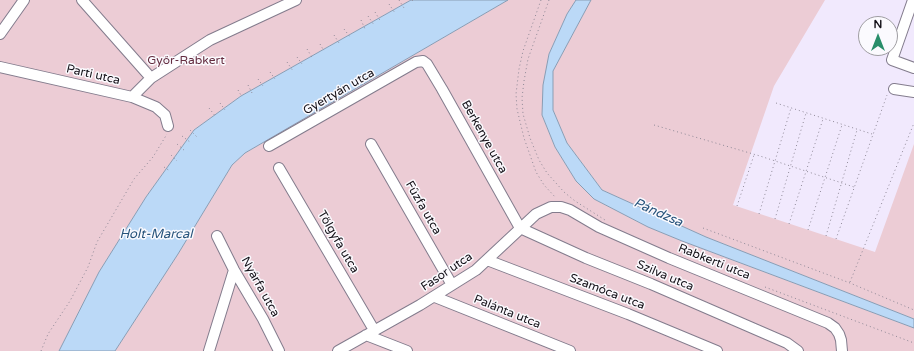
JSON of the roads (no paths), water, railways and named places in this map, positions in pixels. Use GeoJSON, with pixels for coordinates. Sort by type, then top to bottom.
{"type":"FeatureCollection","features":[{"type":"Feature","properties":{"kind":"street"},"geometry":{"type":"LineString","coordinates":[[0,34],[24,0]]}},
{"type":"Feature","properties":{"kind":"street"},"geometry":{"type":"LineString","coordinates":[[82,0],[151,78]]}},
{"type":"Feature","properties":{"kind":"street"},"geometry":{"type":"LineString","coordinates":[[274,0],[285,6]]}},
{"type":"Feature","properties":{"kind":"street"},"geometry":{"type":"LineString","coordinates":[[132,97],[151,78],[210,40],[296,0]]}},
{"type":"Feature","properties":{"kind":"street"},"geometry":{"type":"LineString","coordinates":[[913,0],[892,60],[914,68]]}},
{"type":"Feature","properties":{"kind":"street","name":"Gyertyán utca"},"geometry":{"type":"LineString","coordinates":[[269,146],[416,62],[422,61]]}},
{"type":"Feature","properties":{"kind":"street","name":"Berkenye utca"},"geometry":{"type":"LineString","coordinates":[[422,61],[427,64],[520,228]]}},
{"type":"Feature","properties":{"kind":"street","name":"Parti utca"},"geometry":{"type":"LineString","coordinates":[[0,67],[132,97],[156,107],[165,115],[168,126]]}},
{"type":"Feature","properties":{"kind":"street"},"geometry":{"type":"LineString","coordinates":[[894,89],[914,92]]}},
{"type":"Feature","properties":{"kind":"street","name":"Fűzfa utca"},"geometry":{"type":"LineString","coordinates":[[371,144],[452,285]]}},
{"type":"Feature","properties":{"kind":"street","name":"Tölgyfa utca"},"geometry":{"type":"LineString","coordinates":[[279,168],[370,332]]}},
{"type":"Feature","properties":{"kind":"street","name":"Fasor utca"},"geometry":{"type":"LineString","coordinates":[[338,351],[435,296],[476,270],[536,214],[551,207],[561,207]]}},
{"type":"Feature","properties":{"kind":"street","name":"Rabkerti utca"},"geometry":{"type":"LineString","coordinates":[[561,207],[669,258],[828,323],[835,328],[839,334],[842,351]]}},
{"type":"Feature","properties":{"kind":"street","name":"Szilva utca"},"geometry":{"type":"LineString","coordinates":[[520,228],[586,258],[651,284],[787,343],[798,351]]}},
{"type":"Feature","properties":{"kind":"street","name":"Nyárfa utca"},"geometry":{"type":"LineString","coordinates":[[217,236],[279,351]]}},
{"type":"Feature","properties":{"kind":"street","name":"Szamóca utca"},"geometry":{"type":"LineString","coordinates":[[487,260],[628,314],[717,351]]}},
{"type":"Feature","properties":{"kind":"street"},"geometry":{"type":"LineString","coordinates":[[209,351],[234,270]]}},
{"type":"Feature","properties":{"kind":"street","name":"Palánta utca"},"geometry":{"type":"LineString","coordinates":[[435,296],[570,351]]}},
{"type":"Feature","properties":{"kind":"street"},"geometry":{"type":"LineString","coordinates":[[370,332],[407,351]]}},
{"type":"Feature","properties":{"kind":"water","name":"Holt-Marcal"},"geometry":{"type":"Polygon","coordinates":[[[411,0],[508,0],[245,153],[232,165],[178,254],[115,351],[59,351],[99,272],[146,197],[194,130],[241,96],[411,0]]]}},
{"type":"Feature","properties":{"kind":"water"},"geometry":{"type":"Polygon","coordinates":[[[576,0],[591,0],[553,71],[553,110],[567,143],[602,190],[706,237],[914,319],[914,328],[682,241],[648,227],[594,199],[576,181],[555,147],[542,115],[543,85],[549,54],[567,14],[576,0]]]}},
{"type":"Feature","properties":{"kind":"park label","name":"Győr-Rabkert"},"geometry":{"type":"Point","coordinates":[186,61]}},
{"type":"Feature","properties":{"kind":"water label","name":"Pándzsa"},"geometry":{"type":"Point","coordinates":[658,213]}}]}
